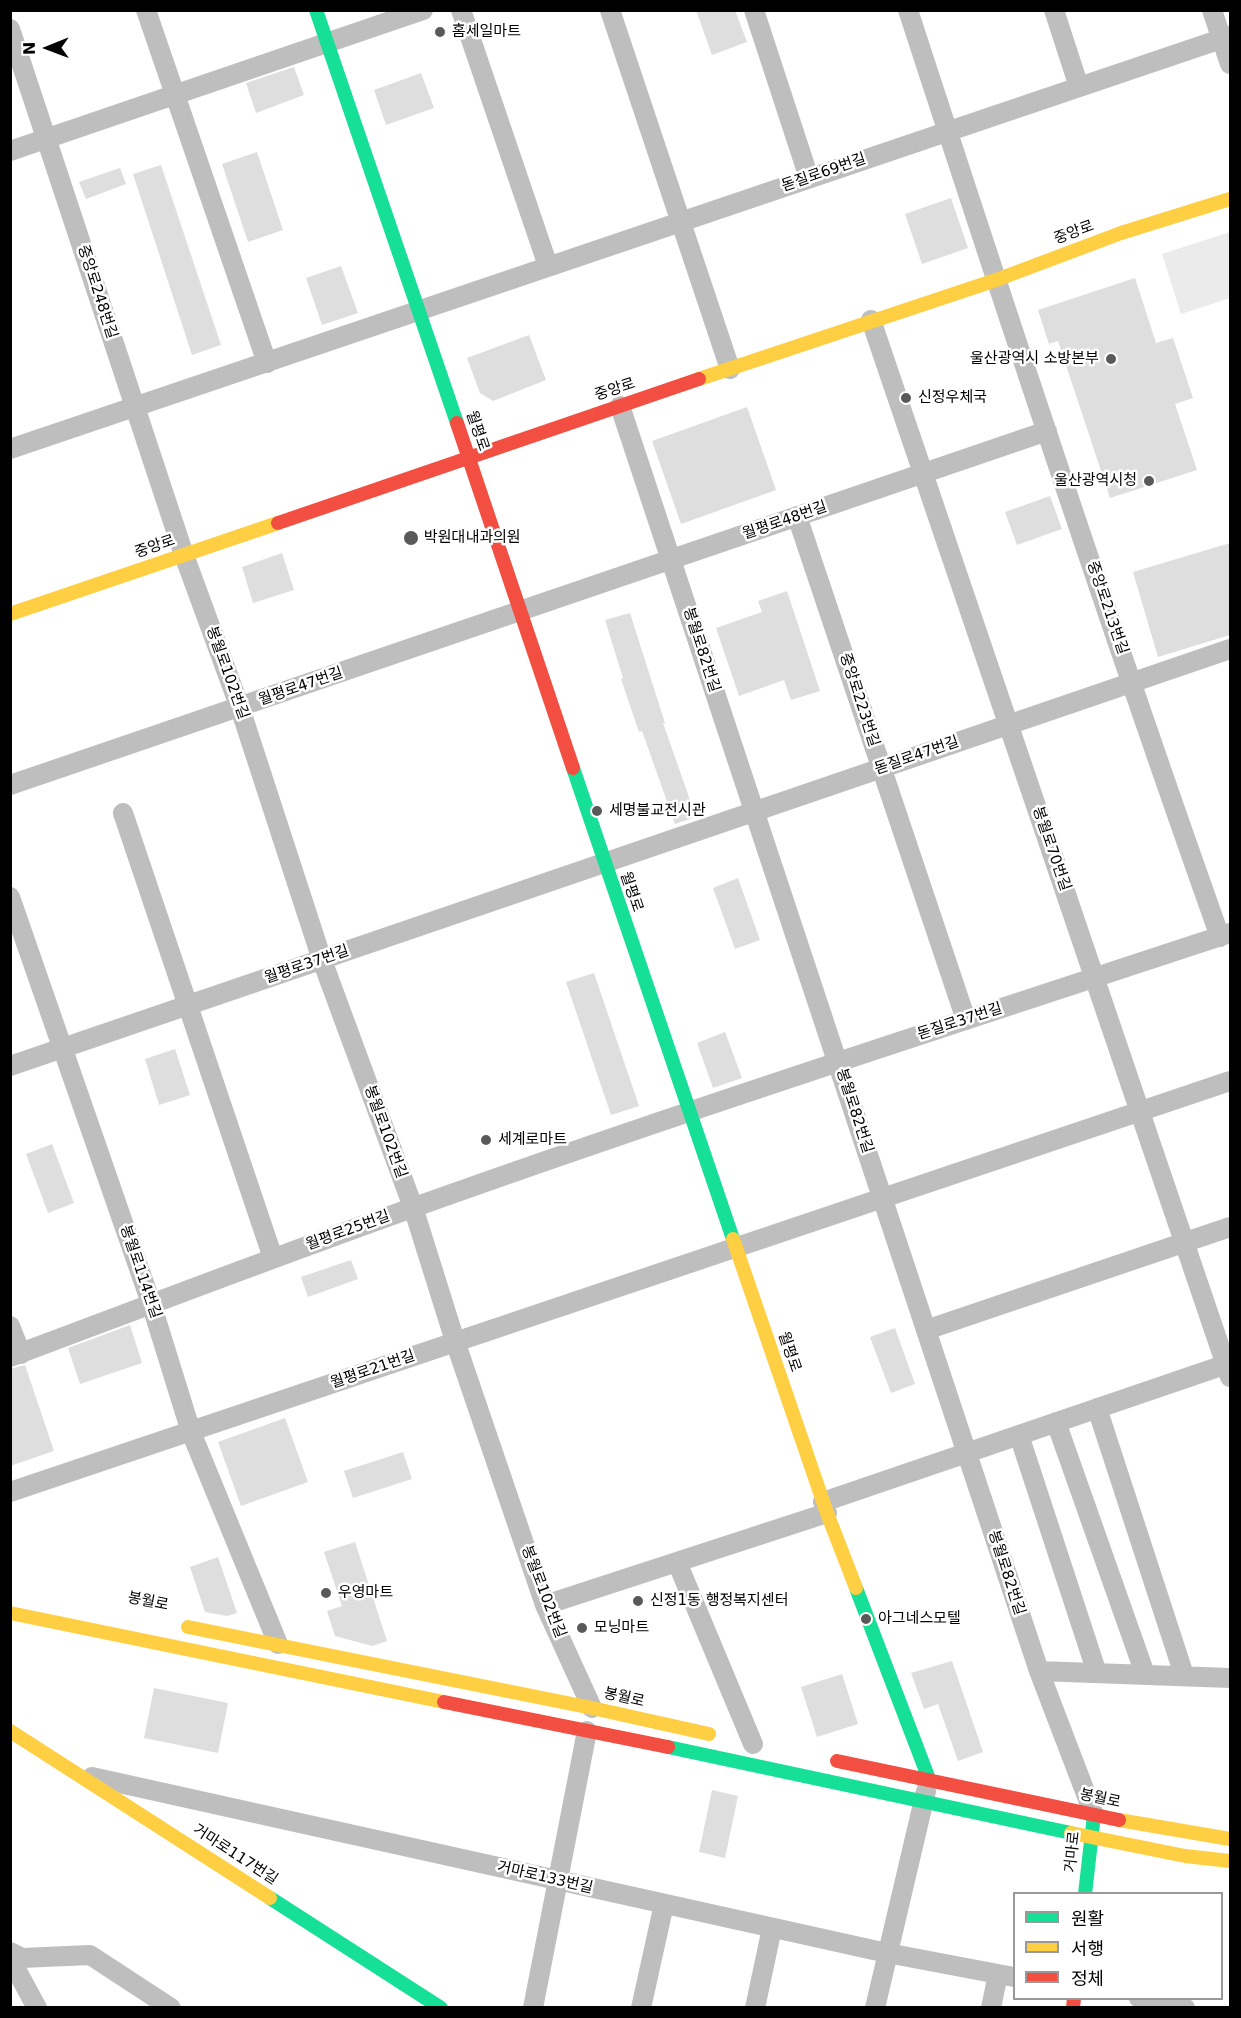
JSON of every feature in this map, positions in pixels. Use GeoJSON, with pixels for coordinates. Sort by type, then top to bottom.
{"type":"FeatureCollection","features":[{"type":"Feature","properties":{"kind":"main road","name":"월평로"},"geometry":{"type":"LineString","coordinates":[[316,10],[522,612],[604,864],[825,1507],[930,1779]]}},
{"type":"Feature","properties":{"kind":"main road","name":"중앙로"},"geometry":{"type":"LineString","coordinates":[[10,614],[871,320],[996,280],[1121,233],[1230,199]]}},
{"type":"Feature","properties":{"kind":"main road"},"geometry":{"type":"LineString","coordinates":[[10,1613],[1091,1837],[1185,1856],[1230,1861]]}},
{"type":"Feature","properties":{"kind":"main road","name":"봉월로"},"geometry":{"type":"LineString","coordinates":[[173,1624],[532,1695],[719,1736]]}},
{"type":"Feature","properties":{"kind":"main road"},"geometry":{"type":"LineString","coordinates":[[528,1719],[567,1723],[573,1722],[579,1716],[578,1712],[570,1707],[532,1695]]}},
{"type":"Feature","properties":{"kind":"main road","name":"거마로117번길"},"geometry":{"type":"LineString","coordinates":[[10,1731],[441,2007]]}},
{"type":"Feature","properties":{"kind":"main road","name":"봉월로"},"geometry":{"type":"LineString","coordinates":[[824,1758],[1094,1815],[1230,1839]]}},
{"type":"Feature","properties":{"kind":"main road","name":"거마로"},"geometry":{"type":"LineString","coordinates":[[1085,1892],[1094,1815]]}},
{"type":"Feature","properties":{"kind":"street"},"geometry":{"type":"LineString","coordinates":[[146,10],[267,363]]}},
{"type":"Feature","properties":{"kind":"street"},"geometry":{"type":"LineString","coordinates":[[10,151],[423,10]]}},
{"type":"Feature","properties":{"kind":"street"},"geometry":{"type":"LineString","coordinates":[[461,10],[548,266]]}},
{"type":"Feature","properties":{"kind":"street"},"geometry":{"type":"LineString","coordinates":[[610,10],[730,369]]}},
{"type":"Feature","properties":{"kind":"street"},"geometry":{"type":"LineString","coordinates":[[754,10],[809,178]]}},
{"type":"Feature","properties":{"kind":"street","name":"중앙로213번길"},"geometry":{"type":"LineString","coordinates":[[908,10],[1132,683],[1225,935]]}},
{"type":"Feature","properties":{"kind":"street"},"geometry":{"type":"LineString","coordinates":[[1053,10],[1079,87]]}},
{"type":"Feature","properties":{"kind":"street"},"geometry":{"type":"LineString","coordinates":[[1212,10],[1226,38],[1230,64]]}},
{"type":"Feature","properties":{"kind":"street","name":"중앙로248번길"},"geometry":{"type":"LineString","coordinates":[[10,29],[184,555]]}},
{"type":"Feature","properties":{"kind":"street","name":"돋질로69번길"},"geometry":{"type":"LineString","coordinates":[[10,449],[1226,38]]}},
{"type":"Feature","properties":{"kind":"street","name":"봉월로70번길"},"geometry":{"type":"LineString","coordinates":[[871,320],[1229,1368]]}},
{"type":"Feature","properties":{"kind":"street","name":"봉월로82번길"},"geometry":{"type":"LineString","coordinates":[[620,406],[1039,1671],[1094,1815]]}},
{"type":"Feature","properties":{"kind":"street","name":"월평로48번길"},"geometry":{"type":"LineString","coordinates":[[522,612],[1047,431]]}},
{"type":"Feature","properties":{"kind":"street","name":"중앙로223번길"},"geometry":{"type":"LineString","coordinates":[[797,516],[966,1020]]}},
{"type":"Feature","properties":{"kind":"street","name":"봉월로102번길"},"geometry":{"type":"LineString","coordinates":[[184,555],[240,708],[322,960],[413,1208],[455,1341],[545,1605],[592,1708]]}},
{"type":"Feature","properties":{"kind":"street","name":"월평로47번길"},"geometry":{"type":"LineString","coordinates":[[10,785],[522,612]]}},
{"type":"Feature","properties":{"kind":"street","name":"돋질로47번길"},"geometry":{"type":"LineString","coordinates":[[604,864],[1230,649]]}},
{"type":"Feature","properties":{"kind":"street"},"geometry":{"type":"LineString","coordinates":[[123,813],[273,1258]]}},
{"type":"Feature","properties":{"kind":"street","name":"월평로37번길"},"geometry":{"type":"LineString","coordinates":[[10,1066],[604,864]]}},
{"type":"Feature","properties":{"kind":"street","name":"봉월로114번길"},"geometry":{"type":"LineString","coordinates":[[10,897],[151,1303],[191,1432],[278,1644]]}},
{"type":"Feature","properties":{"kind":"street","name":"돋질로37번길"},"geometry":{"type":"LineString","coordinates":[[689,1112],[1225,935]]}},
{"type":"Feature","properties":{"kind":"street","name":"월평로21번길"},"geometry":{"type":"LineString","coordinates":[[10,1492],[1230,1081]]}},
{"type":"Feature","properties":{"kind":"street","name":"월평로25번길"},"geometry":{"type":"LineString","coordinates":[[16,1356],[273,1258],[689,1112]]}},
{"type":"Feature","properties":{"kind":"street"},"geometry":{"type":"LineString","coordinates":[[926,1330],[1230,1227]]}},
{"type":"Feature","properties":{"kind":"street"},"geometry":{"type":"LineString","coordinates":[[10,1326],[16,1356]]}},
{"type":"Feature","properties":{"kind":"street"},"geometry":{"type":"LineString","coordinates":[[545,1605],[677,1562],[1056,1422],[1229,1368]]}},
{"type":"Feature","properties":{"kind":"street"},"geometry":{"type":"LineString","coordinates":[[1097,1408],[1184,1675]]}},
{"type":"Feature","properties":{"kind":"street"},"geometry":{"type":"LineString","coordinates":[[1056,1422],[1145,1674]]}},
{"type":"Feature","properties":{"kind":"street"},"geometry":{"type":"LineString","coordinates":[[1019,1435],[1097,1673]]}},
{"type":"Feature","properties":{"kind":"street"},"geometry":{"type":"LineString","coordinates":[[677,1562],[753,1744]]}},
{"type":"Feature","properties":{"kind":"street"},"geometry":{"type":"LineString","coordinates":[[1039,1671],[1230,1678]]}},
{"type":"Feature","properties":{"kind":"street"},"geometry":{"type":"LineString","coordinates":[[533,2007],[587,1731]]}},
{"type":"Feature","properties":{"kind":"street","name":"거마로133번길"},"geometry":{"type":"LineString","coordinates":[[77,1774],[886,1953],[1006,1976]]}},
{"type":"Feature","properties":{"kind":"street"},"geometry":{"type":"LineString","coordinates":[[875,2007],[886,1953],[930,1779]]}},
{"type":"Feature","properties":{"kind":"street"},"geometry":{"type":"LineString","coordinates":[[641,2007],[664,1904]]}},
{"type":"Feature","properties":{"kind":"street"},"geometry":{"type":"LineString","coordinates":[[755,2007],[772,1928]]}},
{"type":"Feature","properties":{"kind":"street"},"geometry":{"type":"LineString","coordinates":[[10,1952],[22,1958],[90,1955],[171,2007]]}},
{"type":"Feature","properties":{"kind":"street"},"geometry":{"type":"LineString","coordinates":[[10,1958],[37,2007]]}},
{"type":"Feature","properties":{"kind":"street"},"geometry":{"type":"LineString","coordinates":[[991,2007],[1006,1976]]}},
{"type":"Feature","properties":{"kind":"street"},"geometry":{"type":"LineString","coordinates":[[1148,2000],[1185,2007]]}},
{"type":"Feature","properties":{"kind":"shaded area"},"geometry":{"type":"Polygon","coordinates":[[[1230,232],[1230,298],[1181,314],[1162,254],[1230,232]]]}},
{"type":"Feature","properties":{"kind":"building"},"geometry":{"type":"Polygon","coordinates":[[[696,10],[735,10],[747,42],[712,55],[696,10]]]}},
{"type":"Feature","properties":{"kind":"building"},"geometry":{"type":"Polygon","coordinates":[[[294,67],[304,95],[256,113],[246,83],[294,67]]]}},
{"type":"Feature","properties":{"kind":"building"},"geometry":{"type":"Polygon","coordinates":[[[421,73],[434,108],[386,125],[374,90],[421,73]]]}},
{"type":"Feature","properties":{"kind":"building"},"geometry":{"type":"Polygon","coordinates":[[[257,152],[283,230],[248,242],[222,164],[257,152]]]}},
{"type":"Feature","properties":{"kind":"building"},"geometry":{"type":"Polygon","coordinates":[[[161,165],[221,345],[192,355],[133,174],[161,165]]]}},
{"type":"Feature","properties":{"kind":"building"},"geometry":{"type":"Polygon","coordinates":[[[120,168],[126,184],[86,199],[79,182],[120,168]]]}},
{"type":"Feature","properties":{"kind":"building"},"geometry":{"type":"Polygon","coordinates":[[[951,198],[968,248],[922,264],[905,214],[951,198]]]}},
{"type":"Feature","properties":{"kind":"building"},"geometry":{"type":"Polygon","coordinates":[[[341,266],[358,313],[322,325],[306,278],[341,266]]]}},
{"type":"Feature","properties":{"kind":"building"},"geometry":{"type":"Polygon","coordinates":[[[1135,278],[1156,343],[1173,338],[1193,398],[1175,404],[1197,470],[1110,498],[1058,341],[1049,344],[1038,310],[1135,278]]]}},
{"type":"Feature","properties":{"kind":"building"},"geometry":{"type":"Polygon","coordinates":[[[529,335],[546,380],[493,401],[480,393],[467,358],[529,335]]]}},
{"type":"Feature","properties":{"kind":"building"},"geometry":{"type":"Polygon","coordinates":[[[747,407],[776,490],[681,524],[652,441],[747,407]]]}},
{"type":"Feature","properties":{"kind":"building"},"geometry":{"type":"Polygon","coordinates":[[[1050,496],[1062,529],[1017,545],[1005,512],[1050,496]]]}},
{"type":"Feature","properties":{"kind":"building"},"geometry":{"type":"Polygon","coordinates":[[[1230,543],[1230,635],[1158,657],[1133,572],[1230,543]]]}},
{"type":"Feature","properties":{"kind":"building"},"geometry":{"type":"Polygon","coordinates":[[[282,553],[294,590],[253,603],[242,567],[282,553]]]}},
{"type":"Feature","properties":{"kind":"building"},"geometry":{"type":"Polygon","coordinates":[[[787,591],[820,691],[791,700],[784,680],[739,696],[716,628],[762,612],[758,601],[787,591]]]}},
{"type":"Feature","properties":{"kind":"building"},"geometry":{"type":"Polygon","coordinates":[[[630,613],[665,723],[663,723],[696,817],[675,824],[642,731],[639,732],[621,679],[623,678],[605,620],[630,613]]]}},
{"type":"Feature","properties":{"kind":"building"},"geometry":{"type":"Polygon","coordinates":[[[738,878],[760,940],[735,949],[713,888],[738,878]]]}},
{"type":"Feature","properties":{"kind":"building"},"geometry":{"type":"Polygon","coordinates":[[[594,973],[639,1106],[611,1115],[566,982],[594,973]]]}},
{"type":"Feature","properties":{"kind":"building"},"geometry":{"type":"Polygon","coordinates":[[[725,1032],[742,1078],[713,1088],[697,1043],[725,1032]]]}},
{"type":"Feature","properties":{"kind":"building"},"geometry":{"type":"Polygon","coordinates":[[[175,1049],[190,1095],[159,1105],[145,1059],[175,1049]]]}},
{"type":"Feature","properties":{"kind":"building"},"geometry":{"type":"Polygon","coordinates":[[[52,1144],[74,1203],[48,1213],[26,1154],[52,1144]]]}},
{"type":"Feature","properties":{"kind":"building"},"geometry":{"type":"Polygon","coordinates":[[[351,1260],[358,1279],[308,1297],[301,1277],[351,1260]]]}},
{"type":"Feature","properties":{"kind":"building"},"geometry":{"type":"Polygon","coordinates":[[[130,1325],[142,1363],[80,1384],[68,1348],[130,1325]]]}},
{"type":"Feature","properties":{"kind":"building"},"geometry":{"type":"Polygon","coordinates":[[[895,1328],[915,1384],[891,1393],[870,1337],[895,1328]]]}},
{"type":"Feature","properties":{"kind":"building"},"geometry":{"type":"Polygon","coordinates":[[[25,1365],[54,1451],[10,1466],[10,1369],[25,1365]]]}},
{"type":"Feature","properties":{"kind":"building"},"geometry":{"type":"Polygon","coordinates":[[[285,1418],[308,1482],[241,1506],[218,1442],[285,1418]]]}},
{"type":"Feature","properties":{"kind":"building"},"geometry":{"type":"Polygon","coordinates":[[[403,1452],[412,1479],[353,1498],[344,1471],[403,1452]]]}},
{"type":"Feature","properties":{"kind":"building"},"geometry":{"type":"Polygon","coordinates":[[[355,1542],[387,1641],[372,1646],[335,1636],[327,1611],[342,1606],[324,1552],[355,1542]]]}},
{"type":"Feature","properties":{"kind":"building"},"geometry":{"type":"Polygon","coordinates":[[[218,1557],[237,1613],[227,1616],[205,1612],[190,1567],[218,1557]]]}},
{"type":"Feature","properties":{"kind":"building"},"geometry":{"type":"Polygon","coordinates":[[[952,1661],[983,1752],[958,1761],[938,1704],[924,1709],[911,1673],[952,1661]]]}},
{"type":"Feature","properties":{"kind":"building"},"geometry":{"type":"Polygon","coordinates":[[[842,1674],[858,1724],[817,1737],[801,1687],[842,1674]]]}},
{"type":"Feature","properties":{"kind":"building"},"geometry":{"type":"Polygon","coordinates":[[[154,1688],[228,1703],[218,1753],[144,1738],[154,1688]]]}},
{"type":"Feature","properties":{"kind":"building"},"geometry":{"type":"Polygon","coordinates":[[[712,1790],[738,1796],[725,1858],[699,1852],[712,1790]]]}},
{"type":"Feature","properties":{"kind":"traffic: fast"},"geometry":{"type":"LineString","coordinates":[[316,10],[457,423]]}},
{"type":"Feature","properties":{"kind":"traffic: fast"},"geometry":{"type":"LineString","coordinates":[[573,768],[733,1239]]}},
{"type":"Feature","properties":{"kind":"traffic: fast"},"geometry":{"type":"LineString","coordinates":[[856,1588],[929,1779]]}},
{"type":"Feature","properties":{"kind":"traffic: fast"},"geometry":{"type":"LineString","coordinates":[[668,1747],[1071,1833]]}},
{"type":"Feature","properties":{"kind":"traffic: fast"},"geometry":{"type":"LineString","coordinates":[[1085,1892],[1094,1815]]}},
{"type":"Feature","properties":{"kind":"traffic: fast"},"geometry":{"type":"LineString","coordinates":[[270,1898],[441,2008]]}},
{"type":"Feature","properties":{"kind":"traffic: slow"},"geometry":{"type":"LineString","coordinates":[[699,379],[996,280],[1121,233],[1230,199]]}},
{"type":"Feature","properties":{"kind":"traffic: slow"},"geometry":{"type":"LineString","coordinates":[[10,614],[278,523]]}},
{"type":"Feature","properties":{"kind":"traffic: slow"},"geometry":{"type":"LineString","coordinates":[[733,1239],[827,1513],[856,1588]]}},
{"type":"Feature","properties":{"kind":"traffic: slow"},"geometry":{"type":"LineString","coordinates":[[10,1613],[444,1702]]}},
{"type":"Feature","properties":{"kind":"traffic: slow"},"geometry":{"type":"LineString","coordinates":[[188,1627],[592,1708],[709,1734]]}},
{"type":"Feature","properties":{"kind":"traffic: slow"},"geometry":{"type":"LineString","coordinates":[[10,1731],[270,1898]]}},
{"type":"Feature","properties":{"kind":"traffic: slow"},"geometry":{"type":"LineString","coordinates":[[1119,1820],[1230,1839]]}},
{"type":"Feature","properties":{"kind":"traffic: slow"},"geometry":{"type":"LineString","coordinates":[[1071,1833],[1185,1856],[1230,1861]]}},
{"type":"Feature","properties":{"kind":"traffic: jam"},"geometry":{"type":"LineString","coordinates":[[278,523],[699,379]]}},
{"type":"Feature","properties":{"kind":"traffic: jam"},"geometry":{"type":"LineString","coordinates":[[457,423],[573,768]]}},
{"type":"Feature","properties":{"kind":"traffic: jam"},"geometry":{"type":"LineString","coordinates":[[444,1702],[668,1747]]}},
{"type":"Feature","properties":{"kind":"traffic: jam"},"geometry":{"type":"LineString","coordinates":[[837,1761],[1119,1820]]}},
{"type":"Feature","properties":{"kind":"traffic: jam"},"geometry":{"type":"LineString","coordinates":[[1073,2008],[1074,2000]]}},
{"type":"Feature","properties":{"kind":"place","name":"홈세일마트"},"geometry":{"type":"Point","coordinates":[440,32]}},
{"type":"Feature","properties":{"kind":"place","name":"울산광역시 소방본부"},"geometry":{"type":"Point","coordinates":[1111,359]}},
{"type":"Feature","properties":{"kind":"place","name":"신정우체국"},"geometry":{"type":"Point","coordinates":[906,398]}},
{"type":"Feature","properties":{"kind":"place","name":"울산광역시청"},"geometry":{"type":"Point","coordinates":[1149,481]}},
{"type":"Feature","properties":{"kind":"place","name":"박원대내과의원"},"geometry":{"type":"Point","coordinates":[411,538]}},
{"type":"Feature","properties":{"kind":"place","name":"세명불교전시관"},"geometry":{"type":"Point","coordinates":[597,811]}},
{"type":"Feature","properties":{"kind":"place","name":"세계로마트"},"geometry":{"type":"Point","coordinates":[486,1140]}},
{"type":"Feature","properties":{"kind":"place","name":"우영마트"},"geometry":{"type":"Point","coordinates":[326,1593]}},
{"type":"Feature","properties":{"kind":"place","name":"신정1동 행정복지센터"},"geometry":{"type":"Point","coordinates":[638,1601]}},
{"type":"Feature","properties":{"kind":"place","name":"아그네스모텔"},"geometry":{"type":"Point","coordinates":[866,1619]}},
{"type":"Feature","properties":{"kind":"place","name":"모닝마트"},"geometry":{"type":"Point","coordinates":[582,1628]}}]}
